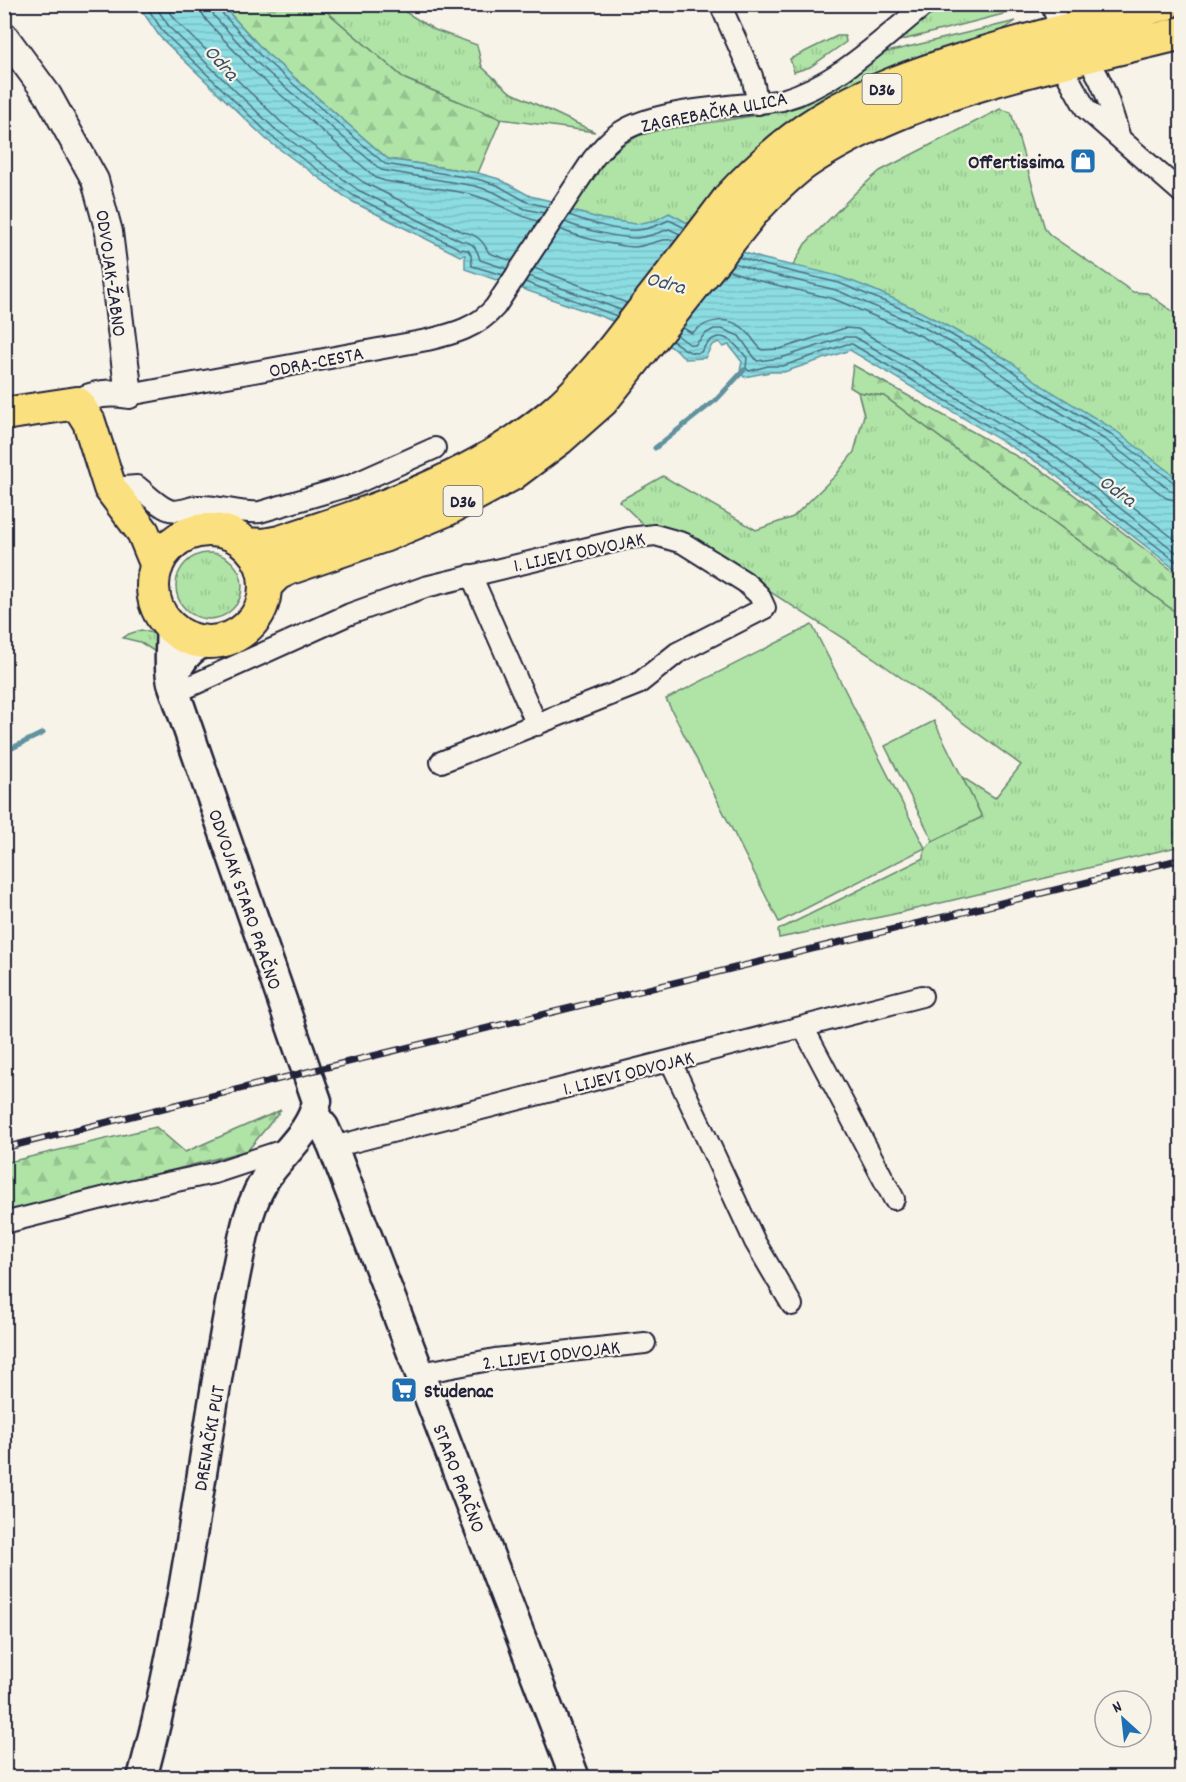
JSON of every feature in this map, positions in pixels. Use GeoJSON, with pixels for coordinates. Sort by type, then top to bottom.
{"type":"FeatureCollection","features":[{"type":"Feature","properties":{"kind":"main road","name":"ZAGREBAČKA ULICA"},"geometry":{"type":"LineString","coordinates":[[743,203],[753,173],[784,145],[819,120],[853,102],[1056,18],[1165,4]]}},
{"type":"Feature","properties":{"kind":"main road","name":"D36"},"geometry":{"type":"LineString","coordinates":[[266,585],[277,574],[290,568],[396,530],[448,508],[511,475],[559,439],[602,401],[620,361],[743,203],[775,188],[798,168],[824,151],[883,120],[953,93],[1182,33]]}},
{"type":"Feature","properties":{"kind":"main road","name":"D36"},"geometry":{"type":"LineString","coordinates":[[77,403],[89,422],[110,488],[130,512],[164,530],[196,532],[207,530],[228,533],[247,544],[264,545],[280,542],[375,510],[440,484],[496,453],[533,429],[570,397],[620,361]]}},
{"type":"Feature","properties":{"kind":"main road","name":"ODRA-CESTA"},"geometry":{"type":"LineString","coordinates":[[4,414],[77,403]]}},
{"type":"Feature","properties":{"kind":"main road","name":"D36"},"geometry":{"type":"LineString","coordinates":[[130,512],[146,538],[157,566],[153,582],[154,593],[161,614],[170,626]]}},
{"type":"Feature","properties":{"kind":"main road"},"geometry":{"type":"LineString","coordinates":[[157,566],[168,548],[186,535],[196,532]]}},
{"type":"Feature","properties":{"kind":"main road"},"geometry":{"type":"LineString","coordinates":[[173,688],[175,672],[187,654],[196,646],[205,642],[231,638],[252,622],[264,598],[266,585],[261,563],[247,544]]}},
{"type":"Feature","properties":{"kind":"main road"},"geometry":{"type":"LineString","coordinates":[[170,626],[192,640],[205,642]]}},
{"type":"Feature","properties":{"kind":"main road","name":"ODVOJAK STARO PRAČNO"},"geometry":{"type":"LineString","coordinates":[[170,626],[168,668],[173,688],[316,1096],[314,1115]]}},
{"type":"Feature","properties":{"kind":"main road","name":"STARO PRAČNO"},"geometry":{"type":"LineString","coordinates":[[314,1115],[324,1127],[333,1147],[422,1374],[575,1778]]}},
{"type":"Feature","properties":{"kind":"main road","name":"DRENAČKI PUT"},"geometry":{"type":"LineString","coordinates":[[142,1778],[169,1666],[244,1234],[265,1179],[314,1115]]}},
{"type":"Feature","properties":{"kind":"street"},"geometry":{"type":"LineString","coordinates":[[720,4],[752,76],[758,104]]}},
{"type":"Feature","properties":{"kind":"street","name":"ZAGREBAČKA ULICA"},"geometry":{"type":"LineString","coordinates":[[495,307],[593,159],[622,131],[636,124],[665,116],[758,104],[797,96],[835,77],[926,4]]}},
{"type":"Feature","properties":{"kind":"street"},"geometry":{"type":"LineString","coordinates":[[1056,18],[1075,60],[1104,85],[1120,138]]}},
{"type":"Feature","properties":{"kind":"street","name":"ODVOJAK-ŽABNO"},"geometry":{"type":"LineString","coordinates":[[4,35],[48,95],[95,180],[103,203],[109,232],[129,395]]}},
{"type":"Feature","properties":{"kind":"street"},"geometry":{"type":"LineString","coordinates":[[1075,60],[1072,86],[1086,109],[1182,193]]}},
{"type":"Feature","properties":{"kind":"street","name":"ODRA-CESTA"},"geometry":{"type":"LineString","coordinates":[[77,403],[103,393],[129,395],[437,338],[468,328],[495,307]]}},
{"type":"Feature","properties":{"kind":"street"},"geometry":{"type":"LineString","coordinates":[[110,488],[137,486],[168,510],[178,511],[197,506],[224,507],[248,513],[260,512],[352,486],[435,448]]}},
{"type":"Feature","properties":{"kind":"street","name":"1. LIJEVI ODVOJAK"},"geometry":{"type":"LineString","coordinates":[[173,688],[350,614],[425,587],[630,538],[655,535],[682,543],[745,582],[759,595],[765,608],[677,653],[639,684],[441,762]]}},
{"type":"Feature","properties":{"kind":"street"},"geometry":{"type":"LineString","coordinates":[[471,575],[537,725]]}},
{"type":"Feature","properties":{"kind":"street","name":"1. LIJEVI ODVOJAK"},"geometry":{"type":"LineString","coordinates":[[333,1147],[922,996]]}},
{"type":"Feature","properties":{"kind":"street"},"geometry":{"type":"LineString","coordinates":[[803,1027],[894,1199]]}},
{"type":"Feature","properties":{"kind":"street"},"geometry":{"type":"LineString","coordinates":[[671,1062],[755,1242],[792,1305]]}},
{"type":"Feature","properties":{"kind":"street"},"geometry":{"type":"LineString","coordinates":[[4,1223],[134,1190],[214,1173],[290,1148]]}},
{"type":"Feature","properties":{"kind":"street","name":"2. LIJEVI ODVOJAK"},"geometry":{"type":"LineString","coordinates":[[422,1374],[495,1359],[645,1343]]}},
{"type":"Feature","properties":{"kind":"green space"},"geometry":{"type":"Polygon","coordinates":[[[222,5],[319,5],[405,79],[501,119],[478,173],[388,159],[265,52],[222,5]]]}},
{"type":"Feature","properties":{"kind":"green space"},"geometry":{"type":"Polygon","coordinates":[[[319,5],[394,5],[435,30],[477,45],[482,67],[510,92],[595,132],[501,119],[405,79],[319,5]]]}},
{"type":"Feature","properties":{"kind":"green space"},"geometry":{"type":"Polygon","coordinates":[[[943,5],[1027,5],[1027,7],[895,42],[943,5]]]}},
{"type":"Feature","properties":{"kind":"green space"},"geometry":{"type":"Polygon","coordinates":[[[1016,21],[667,256],[561,225],[599,166],[624,144],[638,136],[660,130],[780,112],[802,106],[849,80],[883,53],[1016,21]]]}},
{"type":"Feature","properties":{"kind":"green space"},"geometry":{"type":"Polygon","coordinates":[[[837,36],[845,36],[846,42],[810,67],[794,72],[790,59],[837,36]]]}},
{"type":"Feature","properties":{"kind":"green space"},"geometry":{"type":"Polygon","coordinates":[[[1000,109],[1011,112],[1045,229],[1050,235],[1133,292],[1147,293],[1181,318],[1181,494],[786,278],[805,244],[880,171],[1000,109]]]}},
{"type":"Feature","properties":{"kind":"green space"},"geometry":{"type":"Polygon","coordinates":[[[853,365],[1043,471],[1181,577],[1181,616],[884,396],[858,392],[850,387],[853,365]]]}},
{"type":"Feature","properties":{"kind":"green space"},"geometry":{"type":"Polygon","coordinates":[[[858,392],[884,396],[1181,616],[1181,846],[890,915],[779,938],[778,930],[924,858],[925,848],[933,841],[982,817],[962,777],[995,798],[1021,765],[874,658],[681,535],[644,525],[619,501],[663,476],[756,530],[793,517],[836,475],[854,452],[864,415],[858,392]]]}},
{"type":"Feature","properties":{"kind":"green space"},"geometry":{"type":"Polygon","coordinates":[[[209,553],[222,556],[232,563],[239,573],[242,586],[239,599],[232,609],[222,616],[209,619],[196,616],[186,609],[179,599],[176,586],[179,573],[186,563],[196,556],[209,553]]]}},
{"type":"Feature","properties":{"kind":"green space"},"geometry":{"type":"Polygon","coordinates":[[[812,625],[925,848],[779,922],[666,699],[812,625]]]}},
{"type":"Feature","properties":{"kind":"green space"},"geometry":{"type":"Polygon","coordinates":[[[141,630],[156,634],[163,657],[140,642],[123,638],[141,630]]]}},
{"type":"Feature","properties":{"kind":"green space"},"geometry":{"type":"Polygon","coordinates":[[[934,721],[982,817],[933,841],[885,746],[934,721]]]}},
{"type":"Feature","properties":{"kind":"green space"},"geometry":{"type":"Polygon","coordinates":[[[281,1110],[248,1150],[5,1215],[4,1163],[156,1127],[185,1152],[281,1110]]]}},
{"type":"Feature","properties":{"kind":"water","name":"Odra"},"geometry":{"type":"Polygon","coordinates":[[[138,5],[222,5],[265,52],[388,159],[478,173],[499,179],[530,196],[568,205],[573,211],[602,219],[636,224],[656,220],[669,213],[721,242],[750,255],[827,273],[856,283],[970,337],[1011,362],[1044,387],[1115,430],[1181,481],[1181,574],[1045,467],[850,350],[784,372],[744,377],[740,370],[742,362],[729,345],[723,347],[719,342],[712,345],[705,358],[685,359],[677,350],[603,317],[465,269],[465,255],[460,256],[351,201],[267,140],[160,37],[138,5]]]}},
{"type":"Feature","properties":{"kind":"waterway"},"geometry":{"type":"LineString","coordinates":[[655,448],[717,399],[744,370]]}},
{"type":"Feature","properties":{"kind":"waterway"},"geometry":{"type":"LineString","coordinates":[[4,752],[43,733]]}},
{"type":"Feature","properties":{"kind":"railway"},"geometry":{"type":"LineString","coordinates":[[4,1148],[1182,859]]}},
{"type":"Feature","properties":{"kind":"place","name":"Offertissima"},"geometry":{"type":"Point","coordinates":[1083,161]}},
{"type":"Feature","properties":{"kind":"place","name":"Studenac"},"geometry":{"type":"Point","coordinates":[404,1390]}}]}
